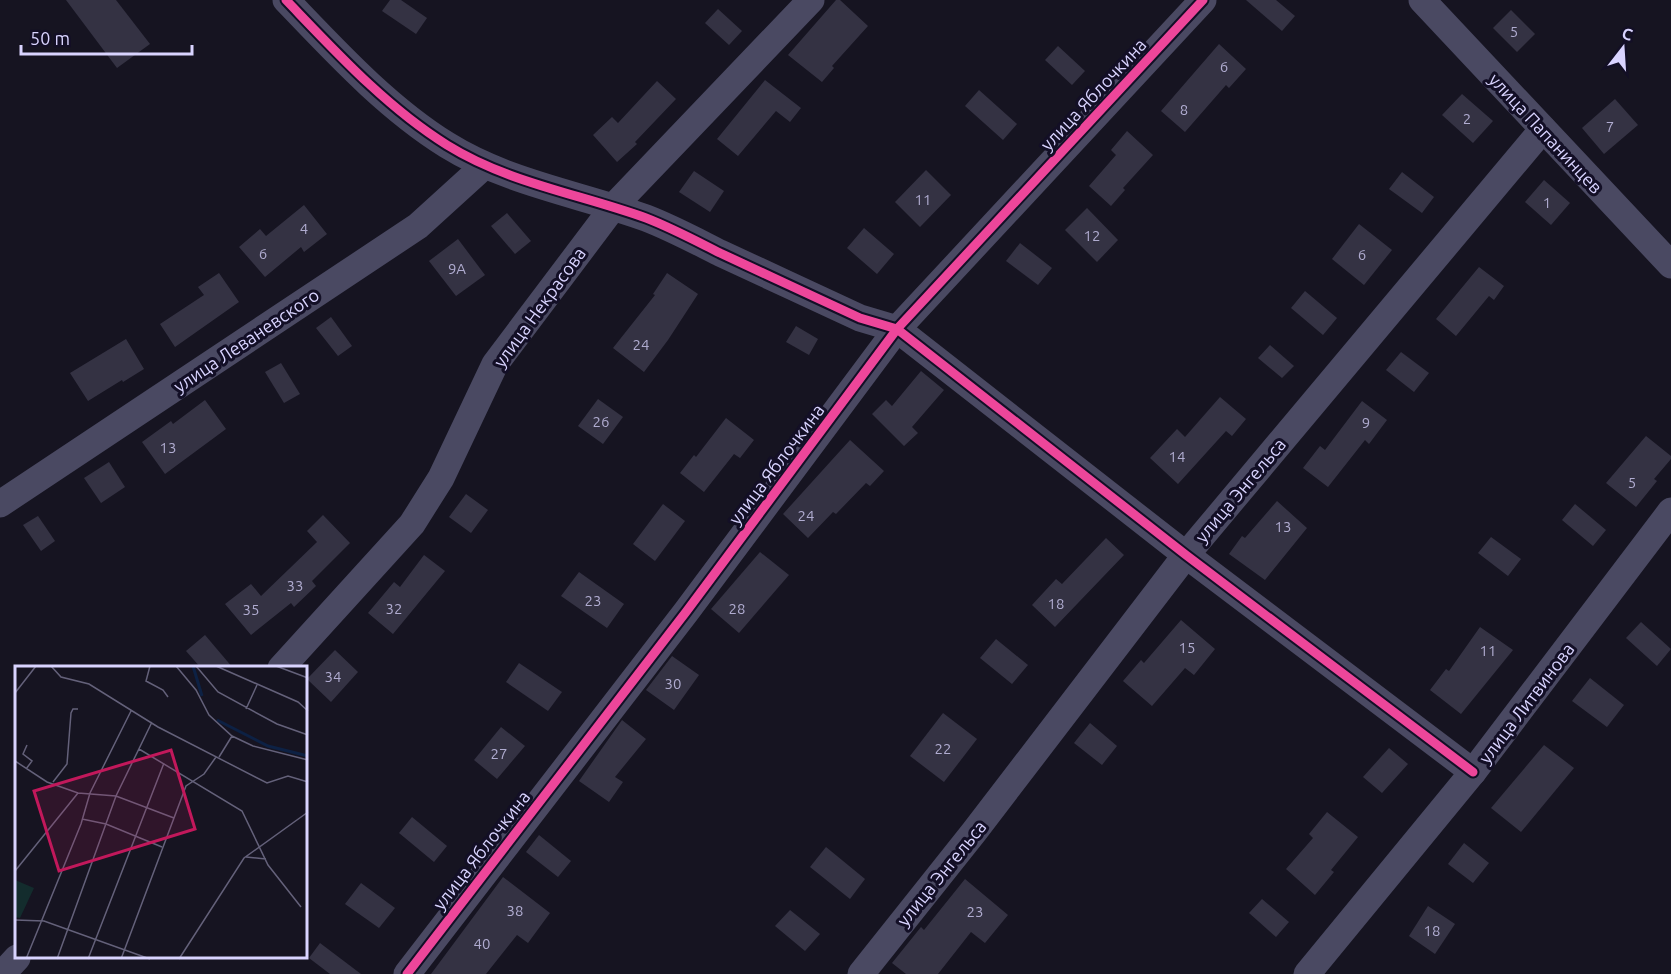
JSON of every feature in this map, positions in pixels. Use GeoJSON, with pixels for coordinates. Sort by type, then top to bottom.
{"type":"FeatureCollection","features":[{"type":"Feature","properties":{"kind":"street"},"geometry":{"type":"LineString","coordinates":[[286,0],[344,61],[406,116],[447,145],[484,166],[554,191],[614,207],[650,220],[860,318],[897,329],[1186,555],[1473,772]]}},
{"type":"Feature","properties":{"kind":"street","name":"улица Некрасова"},"geometry":{"type":"LineString","coordinates":[[283,666],[412,524],[441,478],[495,364],[614,207],[811,0]]}},
{"type":"Feature","properties":{"kind":"street","name":"улица Яблочкина"},"geometry":{"type":"LineString","coordinates":[[406,974],[686,612],[897,329],[1203,0]]}},
{"type":"Feature","properties":{"kind":"street","name":"улица Папанинцев"},"geometry":{"type":"LineString","coordinates":[[1422,0],[1671,265]]}},
{"type":"Feature","properties":{"kind":"street","name":"улица Энгельса"},"geometry":{"type":"LineString","coordinates":[[861,974],[974,832],[1186,555],[1543,129]]}},
{"type":"Feature","properties":{"kind":"street","name":"улица Леваневского"},"geometry":{"type":"LineString","coordinates":[[0,504],[418,226],[484,166]]}},
{"type":"Feature","properties":{"kind":"street","name":"улица Литвинова"},"geometry":{"type":"LineString","coordinates":[[1307,974],[1473,772],[1671,511]]}},
{"type":"Feature","properties":{"kind":"street"},"geometry":{"type":"LineString","coordinates":[[2,974],[15,959]]}},
{"type":"Feature","properties":{"kind":"building"},"geometry":{"type":"Polygon","coordinates":[[[66,0],[116,0],[150,44],[117,68],[66,0]]]}},
{"type":"Feature","properties":{"kind":"building"},"geometry":{"type":"Polygon","coordinates":[[[390,0],[401,0],[427,18],[416,34],[382,11],[390,0]]]}},
{"type":"Feature","properties":{"kind":"building"},"geometry":{"type":"Polygon","coordinates":[[[836,0],[840,0],[868,26],[832,66],[834,68],[822,82],[788,55],[836,0]]]}},
{"type":"Feature","properties":{"kind":"building"},"geometry":{"type":"Polygon","coordinates":[[[1246,0],[1276,0],[1295,16],[1282,31],[1246,0]]]}},
{"type":"Feature","properties":{"kind":"building"},"geometry":{"type":"Polygon","coordinates":[[[718,9],[742,31],[729,45],[705,23],[718,9]]]}},
{"type":"Feature","properties":{"kind":"building"},"geometry":{"type":"Polygon","coordinates":[[[1511,10],[1535,34],[1517,52],[1493,28],[1511,10]]]}},
{"type":"Feature","properties":{"kind":"building"},"geometry":{"type":"Polygon","coordinates":[[[1219,44],[1246,69],[1229,88],[1226,85],[1185,132],[1161,111],[1219,44]]]}},
{"type":"Feature","properties":{"kind":"building"},"geometry":{"type":"Polygon","coordinates":[[[1058,46],[1085,71],[1072,85],[1045,60],[1058,46]]]}},
{"type":"Feature","properties":{"kind":"building"},"geometry":{"type":"Polygon","coordinates":[[[765,80],[801,108],[790,122],[776,111],[738,156],[717,139],[765,80]]]}},
{"type":"Feature","properties":{"kind":"building"},"geometry":{"type":"Polygon","coordinates":[[[657,81],[676,99],[635,142],[637,144],[617,162],[593,135],[612,117],[618,123],[657,81]]]}},
{"type":"Feature","properties":{"kind":"building"},"geometry":{"type":"Polygon","coordinates":[[[979,90],[1017,124],[1003,140],[965,106],[979,90]]]}},
{"type":"Feature","properties":{"kind":"building"},"geometry":{"type":"Polygon","coordinates":[[[1462,94],[1493,121],[1473,143],[1442,115],[1462,94]]]}},
{"type":"Feature","properties":{"kind":"building"},"geometry":{"type":"Polygon","coordinates":[[[1615,99],[1638,125],[1604,154],[1582,128],[1615,99]]]}},
{"type":"Feature","properties":{"kind":"building"},"geometry":{"type":"Polygon","coordinates":[[[1127,131],[1153,155],[1123,188],[1125,190],[1111,206],[1089,186],[1116,155],[1111,150],[1127,131]]]}},
{"type":"Feature","properties":{"kind":"building"},"geometry":{"type":"Polygon","coordinates":[[[926,170],[951,195],[920,227],[895,202],[926,170]]]}},
{"type":"Feature","properties":{"kind":"building"},"geometry":{"type":"Polygon","coordinates":[[[694,171],[724,191],[710,212],[679,192],[694,171]]]}},
{"type":"Feature","properties":{"kind":"building"},"geometry":{"type":"Polygon","coordinates":[[[1402,172],[1434,197],[1422,213],[1389,189],[1402,172]]]}},
{"type":"Feature","properties":{"kind":"building"},"geometry":{"type":"Polygon","coordinates":[[[1544,180],[1570,203],[1551,225],[1525,202],[1544,180]]]}},
{"type":"Feature","properties":{"kind":"building"},"geometry":{"type":"Polygon","coordinates":[[[304,205],[327,234],[304,252],[301,247],[265,277],[239,247],[260,229],[266,236],[304,205]]]}},
{"type":"Feature","properties":{"kind":"building"},"geometry":{"type":"Polygon","coordinates":[[[1087,208],[1118,240],[1097,262],[1065,230],[1087,208]]]}},
{"type":"Feature","properties":{"kind":"building"},"geometry":{"type":"Polygon","coordinates":[[[507,213],[531,241],[515,254],[491,226],[507,213]]]}},
{"type":"Feature","properties":{"kind":"building"},"geometry":{"type":"Polygon","coordinates":[[[1359,224],[1392,250],[1364,285],[1332,259],[1359,224]]]}},
{"type":"Feature","properties":{"kind":"building"},"geometry":{"type":"Polygon","coordinates":[[[864,228],[894,254],[877,274],[847,248],[864,228]]]}},
{"type":"Feature","properties":{"kind":"building"},"geometry":{"type":"Polygon","coordinates":[[[458,239],[485,275],[456,296],[429,261],[458,239]]]}},
{"type":"Feature","properties":{"kind":"building"},"geometry":{"type":"Polygon","coordinates":[[[1020,243],[1052,268],[1038,285],[1006,261],[1020,243]]]}},
{"type":"Feature","properties":{"kind":"building"},"geometry":{"type":"Polygon","coordinates":[[[1479,267],[1504,286],[1494,300],[1489,296],[1456,336],[1436,319],[1479,267]]]}},
{"type":"Feature","properties":{"kind":"building"},"geometry":{"type":"Polygon","coordinates":[[[219,273],[239,302],[175,347],[160,324],[204,295],[198,287],[219,273]]]}},
{"type":"Feature","properties":{"kind":"building"},"geometry":{"type":"Polygon","coordinates":[[[667,273],[698,294],[644,372],[613,348],[655,295],[653,294],[667,273]]]}},
{"type":"Feature","properties":{"kind":"building"},"geometry":{"type":"Polygon","coordinates":[[[1305,291],[1337,318],[1323,335],[1291,308],[1305,291]]]}},
{"type":"Feature","properties":{"kind":"building"},"geometry":{"type":"Polygon","coordinates":[[[331,317],[352,346],[338,356],[316,328],[331,317]]]}},
{"type":"Feature","properties":{"kind":"building"},"geometry":{"type":"Polygon","coordinates":[[[796,326],[818,339],[809,355],[786,342],[796,326]]]}},
{"type":"Feature","properties":{"kind":"building"},"geometry":{"type":"Polygon","coordinates":[[[126,339],[144,369],[88,401],[70,373],[126,339]]]}},
{"type":"Feature","properties":{"kind":"building"},"geometry":{"type":"Polygon","coordinates":[[[1270,345],[1294,366],[1282,378],[1258,358],[1270,345]]]}},
{"type":"Feature","properties":{"kind":"building"},"geometry":{"type":"Polygon","coordinates":[[[1401,352],[1429,373],[1414,392],[1386,370],[1401,352]]]}},
{"type":"Feature","properties":{"kind":"building"},"geometry":{"type":"Polygon","coordinates":[[[281,363],[300,394],[284,403],[265,372],[281,363]]]}},
{"type":"Feature","properties":{"kind":"building"},"geometry":{"type":"Polygon","coordinates":[[[921,371],[944,390],[912,427],[918,433],[904,446],[872,414],[886,400],[892,406],[921,371]]]}},
{"type":"Feature","properties":{"kind":"building"},"geometry":{"type":"Polygon","coordinates":[[[1220,397],[1246,419],[1232,436],[1226,431],[1178,484],[1150,458],[1177,429],[1185,437],[1220,397]]]}},
{"type":"Feature","properties":{"kind":"building"},"geometry":{"type":"Polygon","coordinates":[[[598,399],[623,417],[603,444],[578,426],[598,399]]]}},
{"type":"Feature","properties":{"kind":"building"},"geometry":{"type":"Polygon","coordinates":[[[205,400],[226,429],[165,474],[142,442],[171,421],[173,424],[205,400]]]}},
{"type":"Feature","properties":{"kind":"building"},"geometry":{"type":"Polygon","coordinates":[[[1362,401],[1387,420],[1369,444],[1365,440],[1328,487],[1303,468],[1320,446],[1325,450],[1362,401]]]}},
{"type":"Feature","properties":{"kind":"building"},"geometry":{"type":"Polygon","coordinates":[[[726,418],[754,440],[740,458],[734,454],[704,492],[680,473],[694,455],[696,457],[726,418]]]}},
{"type":"Feature","properties":{"kind":"building"},"geometry":{"type":"Polygon","coordinates":[[[1646,436],[1671,456],[1671,459],[1654,479],[1657,481],[1636,507],[1606,483],[1646,436]]]}},
{"type":"Feature","properties":{"kind":"building"},"geometry":{"type":"Polygon","coordinates":[[[850,440],[884,471],[870,486],[866,483],[836,514],[833,512],[808,538],[783,514],[850,440]]]}},
{"type":"Feature","properties":{"kind":"building"},"geometry":{"type":"Polygon","coordinates":[[[109,462],[125,487],[101,503],[84,478],[109,462]]]}},
{"type":"Feature","properties":{"kind":"building"},"geometry":{"type":"Polygon","coordinates":[[[466,494],[488,510],[471,533],[449,517],[466,494]]]}},
{"type":"Feature","properties":{"kind":"building"},"geometry":{"type":"Polygon","coordinates":[[[1277,501],[1307,528],[1265,580],[1229,554],[1242,536],[1245,538],[1277,501]]]}},
{"type":"Feature","properties":{"kind":"building"},"geometry":{"type":"Polygon","coordinates":[[[663,504],[685,521],[655,561],[633,544],[663,504]]]}},
{"type":"Feature","properties":{"kind":"building"},"geometry":{"type":"Polygon","coordinates":[[[1575,504],[1606,530],[1593,546],[1562,520],[1575,504]]]}},
{"type":"Feature","properties":{"kind":"building"},"geometry":{"type":"Polygon","coordinates":[[[323,515],[350,543],[312,581],[316,586],[294,607],[291,603],[251,635],[225,604],[251,584],[261,596],[317,542],[307,531],[323,515]]]}},
{"type":"Feature","properties":{"kind":"building"},"geometry":{"type":"Polygon","coordinates":[[[38,516],[55,541],[41,551],[23,525],[38,516]]]}},
{"type":"Feature","properties":{"kind":"building"},"geometry":{"type":"Polygon","coordinates":[[[1491,537],[1521,559],[1508,576],[1478,553],[1491,537]]]}},
{"type":"Feature","properties":{"kind":"building"},"geometry":{"type":"Polygon","coordinates":[[[1106,538],[1124,555],[1055,627],[1032,605],[1056,579],[1062,584],[1106,538]]]}},
{"type":"Feature","properties":{"kind":"building"},"geometry":{"type":"Polygon","coordinates":[[[760,552],[789,575],[739,633],[711,609],[760,552]]]}},
{"type":"Feature","properties":{"kind":"building"},"geometry":{"type":"Polygon","coordinates":[[[424,555],[445,571],[393,634],[368,613],[394,582],[400,587],[424,555]]]}},
{"type":"Feature","properties":{"kind":"building"},"geometry":{"type":"Polygon","coordinates":[[[579,572],[624,604],[607,628],[561,596],[579,572]]]}},
{"type":"Feature","properties":{"kind":"building"},"geometry":{"type":"Polygon","coordinates":[[[1181,620],[1215,649],[1194,675],[1185,668],[1152,706],[1123,681],[1141,660],[1144,663],[1181,620]]]}},
{"type":"Feature","properties":{"kind":"building"},"geometry":{"type":"Polygon","coordinates":[[[1641,622],[1671,649],[1657,666],[1626,638],[1641,622]]]}},
{"type":"Feature","properties":{"kind":"building"},"geometry":{"type":"Polygon","coordinates":[[[1480,627],[1513,650],[1461,714],[1430,690],[1446,669],[1449,671],[1480,627]]]}},
{"type":"Feature","properties":{"kind":"building"},"geometry":{"type":"Polygon","coordinates":[[[205,635],[231,666],[199,666],[186,651],[205,635]]]}},
{"type":"Feature","properties":{"kind":"building"},"geometry":{"type":"Polygon","coordinates":[[[996,639],[1028,665],[1012,684],[980,658],[996,639]]]}},
{"type":"Feature","properties":{"kind":"building"},"geometry":{"type":"Polygon","coordinates":[[[335,650],[358,672],[331,702],[308,678],[335,650]]]}},
{"type":"Feature","properties":{"kind":"building"},"geometry":{"type":"Polygon","coordinates":[[[672,656],[699,675],[674,710],[646,690],[672,656]]]}},
{"type":"Feature","properties":{"kind":"building"},"geometry":{"type":"Polygon","coordinates":[[[519,663],[562,692],[548,711],[506,682],[519,663]]]}},
{"type":"Feature","properties":{"kind":"building"},"geometry":{"type":"Polygon","coordinates":[[[1590,678],[1624,705],[1607,727],[1572,701],[1590,678]]]}},
{"type":"Feature","properties":{"kind":"building"},"geometry":{"type":"Polygon","coordinates":[[[943,713],[977,739],[944,782],[910,756],[943,713]]]}},
{"type":"Feature","properties":{"kind":"building"},"geometry":{"type":"Polygon","coordinates":[[[622,720],[646,739],[615,777],[623,782],[609,802],[579,781],[622,720]]]}},
{"type":"Feature","properties":{"kind":"building"},"geometry":{"type":"Polygon","coordinates":[[[1090,723],[1117,746],[1102,765],[1074,743],[1090,723]]]}},
{"type":"Feature","properties":{"kind":"building"},"geometry":{"type":"Polygon","coordinates":[[[501,727],[525,746],[497,779],[474,760],[501,727]]]}},
{"type":"Feature","properties":{"kind":"building"},"geometry":{"type":"Polygon","coordinates":[[[1544,745],[1574,768],[1521,832],[1491,808],[1544,745]]]}},
{"type":"Feature","properties":{"kind":"building"},"geometry":{"type":"Polygon","coordinates":[[[1389,748],[1408,764],[1382,793],[1363,777],[1389,748]]]}},
{"type":"Feature","properties":{"kind":"building"},"geometry":{"type":"Polygon","coordinates":[[[1327,812],[1358,837],[1331,870],[1334,872],[1315,895],[1286,869],[1313,838],[1309,834],[1327,812]]]}},
{"type":"Feature","properties":{"kind":"building"},"geometry":{"type":"Polygon","coordinates":[[[412,817],[447,846],[434,862],[399,833],[412,817]]]}},
{"type":"Feature","properties":{"kind":"building"},"geometry":{"type":"Polygon","coordinates":[[[539,835],[571,861],[558,877],[526,852],[539,835]]]}},
{"type":"Feature","properties":{"kind":"building"},"geometry":{"type":"Polygon","coordinates":[[[1464,843],[1489,863],[1473,883],[1448,864],[1464,843]]]}},
{"type":"Feature","properties":{"kind":"building"},"geometry":{"type":"Polygon","coordinates":[[[826,847],[865,879],[850,899],[810,867],[826,847]]]}},
{"type":"Feature","properties":{"kind":"building"},"geometry":{"type":"Polygon","coordinates":[[[503,877],[550,913],[528,943],[517,935],[486,974],[431,974],[503,877]]]}},
{"type":"Feature","properties":{"kind":"building"},"geometry":{"type":"Polygon","coordinates":[[[965,879],[1008,915],[985,943],[971,932],[938,974],[906,974],[892,963],[921,927],[924,930],[965,879]]]}},
{"type":"Feature","properties":{"kind":"building"},"geometry":{"type":"Polygon","coordinates":[[[361,883],[395,908],[379,928],[345,904],[361,883]]]}},
{"type":"Feature","properties":{"kind":"building"},"geometry":{"type":"Polygon","coordinates":[[[1262,899],[1289,922],[1276,937],[1249,913],[1262,899]]]}},
{"type":"Feature","properties":{"kind":"building"},"geometry":{"type":"Polygon","coordinates":[[[1428,906],[1455,924],[1435,954],[1409,936],[1428,906]]]}},
{"type":"Feature","properties":{"kind":"building"},"geometry":{"type":"Polygon","coordinates":[[[790,910],[820,934],[805,951],[775,926],[790,910]]]}},
{"type":"Feature","properties":{"kind":"building"},"geometry":{"type":"Polygon","coordinates":[[[320,943],[361,974],[330,974],[309,958],[320,943]]]}},
{"type":"Feature","properties":{"kind":"cycle path"},"geometry":{"type":"LineString","coordinates":[[286,0],[382,96],[425,130],[470,158],[545,187],[646,218],[860,318],[897,329],[1186,555],[1473,772]]}},
{"type":"Feature","properties":{"kind":"cycle path"},"geometry":{"type":"LineString","coordinates":[[407,974],[686,612],[897,329],[1203,0]]}}]}
